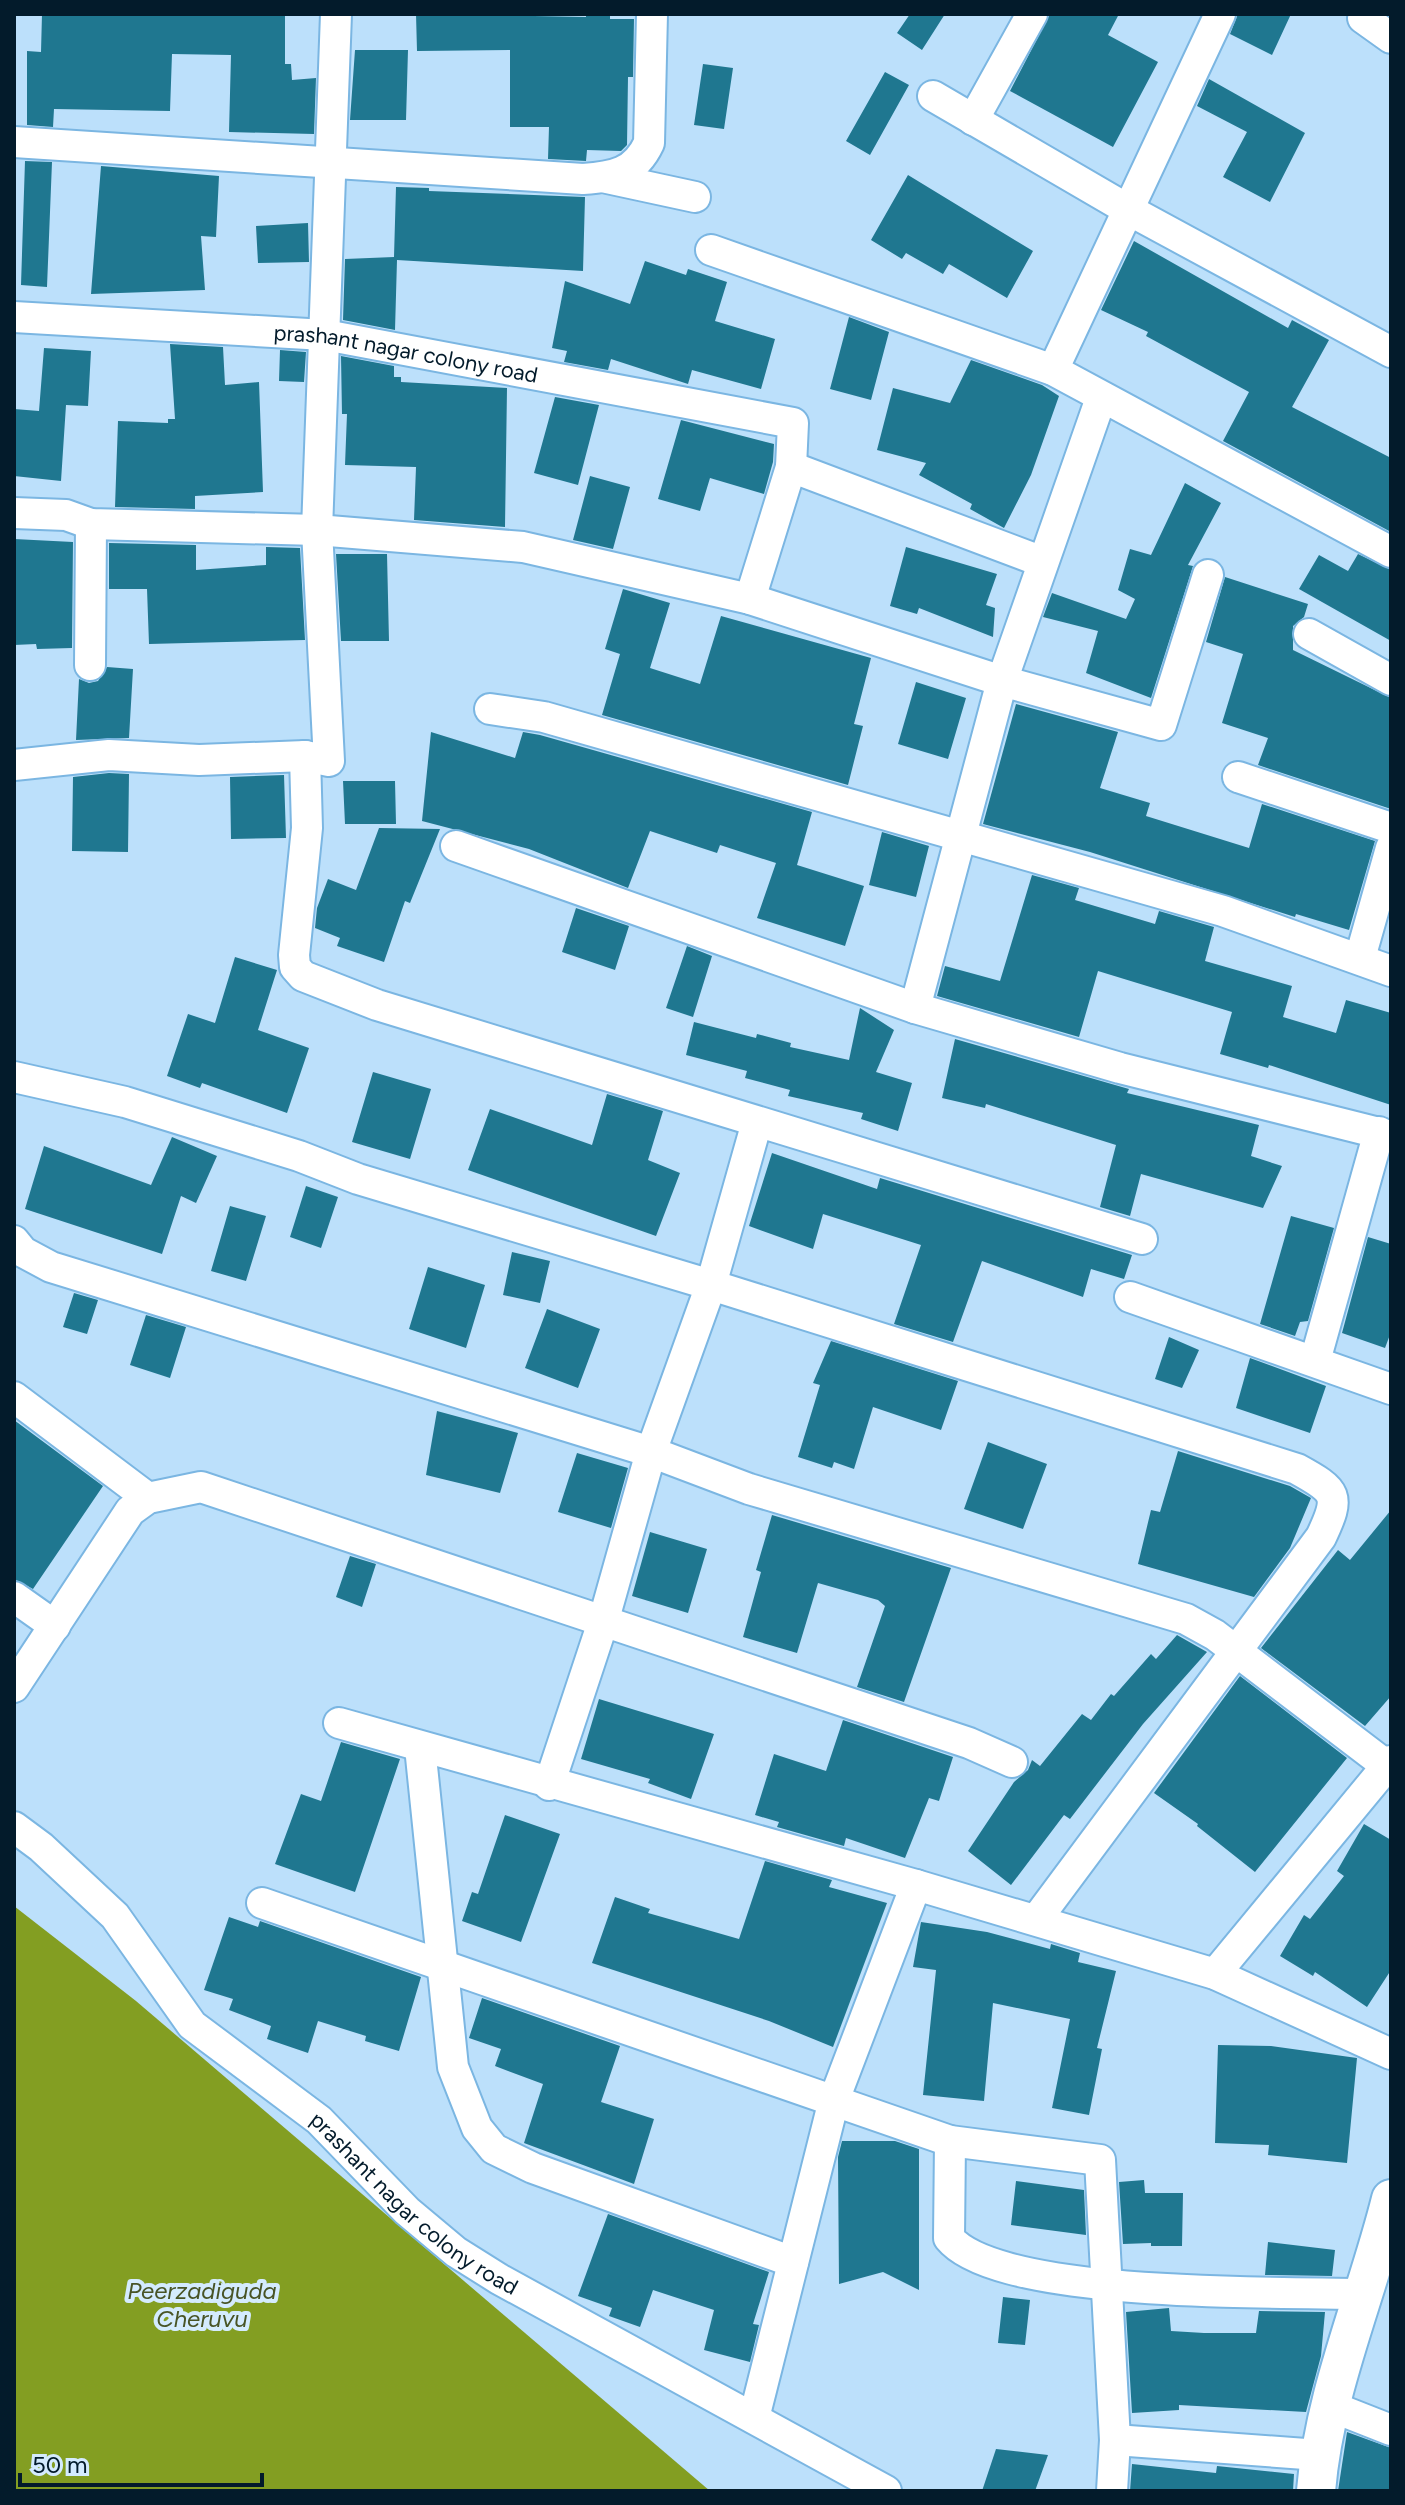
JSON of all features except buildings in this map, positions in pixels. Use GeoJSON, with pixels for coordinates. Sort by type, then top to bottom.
{"type":"FeatureCollection","features":[{"type":"Feature","properties":{"kind":"street"},"geometry":{"type":"LineString","coordinates":[[14,765],[109,755],[199,760],[305,756],[329,761],[317,530],[333,162],[336,14]]}},
{"type":"Feature","properties":{"kind":"street"},"geometry":{"type":"LineString","coordinates":[[607,178],[628,171],[642,159],[649,143],[652,14]]}},
{"type":"Feature","properties":{"kind":"street"},"geometry":{"type":"LineString","coordinates":[[973,120],[1032,14]]}},
{"type":"Feature","properties":{"kind":"street"},"geometry":{"type":"LineString","coordinates":[[1053,370],[1220,14]]}},
{"type":"Feature","properties":{"kind":"street"},"geometry":{"type":"LineString","coordinates":[[1363,18],[1391,38]]}},
{"type":"Feature","properties":{"kind":"street"},"geometry":{"type":"LineString","coordinates":[[933,96],[1127,209],[1391,352]]}},
{"type":"Feature","properties":{"kind":"street"},"geometry":{"type":"LineString","coordinates":[[14,142],[607,178],[695,197]]}},
{"type":"Feature","properties":{"kind":"street"},"geometry":{"type":"LineString","coordinates":[[711,250],[1053,370],[1391,552]]}},
{"type":"Feature","properties":{"kind":"street","name":"prashant nagar colony road"},"geometry":{"type":"LineString","coordinates":[[14,317],[325,335],[793,423],[791,467]]}},
{"type":"Feature","properties":{"kind":"street"},"geometry":{"type":"LineString","coordinates":[[915,1008],[1002,681],[1101,398]]}},
{"type":"Feature","properties":{"kind":"street"},"geometry":{"type":"LineString","coordinates":[[750,599],[791,467],[1043,562]]}},
{"type":"Feature","properties":{"kind":"street"},"geometry":{"type":"LineString","coordinates":[[14,513],[66,515],[91,524],[317,530],[523,547],[750,599],[1002,681],[1161,725],[1208,575]]}},
{"type":"Feature","properties":{"kind":"street"},"geometry":{"type":"LineString","coordinates":[[90,665],[91,524]]}},
{"type":"Feature","properties":{"kind":"street"},"geometry":{"type":"LineString","coordinates":[[1309,634],[1391,680]]}},
{"type":"Feature","properties":{"kind":"street"},"geometry":{"type":"LineString","coordinates":[[490,709],[544,717],[963,835],[1223,911],[1391,971]]}},
{"type":"Feature","properties":{"kind":"street"},"geometry":{"type":"LineString","coordinates":[[305,756],[307,828],[294,955],[295,967],[303,976],[377,1005],[1142,1239]]}},
{"type":"Feature","properties":{"kind":"street"},"geometry":{"type":"LineString","coordinates":[[1238,777],[1391,828]]}},
{"type":"Feature","properties":{"kind":"street"},"geometry":{"type":"LineString","coordinates":[[456,846],[915,1008],[1120,1068],[1385,1134],[1315,1361]]}},
{"type":"Feature","properties":{"kind":"street"},"geometry":{"type":"LineString","coordinates":[[1360,958],[1391,848]]}},
{"type":"Feature","properties":{"kind":"street"},"geometry":{"type":"LineString","coordinates":[[14,1077],[125,1102],[299,1156],[358,1179],[711,1285],[1297,1469],[1321,1482],[1335,1496],[1335,1508],[1321,1537],[1036,1920]]}},
{"type":"Feature","properties":{"kind":"street"},"geometry":{"type":"LineString","coordinates":[[549,1785],[604,1619],[651,1452],[711,1285],[757,1122]]}},
{"type":"Feature","properties":{"kind":"street"},"geometry":{"type":"LineString","coordinates":[[14,1241],[23,1252],[51,1267],[651,1452],[749,1489],[1186,1619],[1215,1635],[1390,1765],[1215,1974]]}},
{"type":"Feature","properties":{"kind":"street"},"geometry":{"type":"LineString","coordinates":[[1130,1297],[1391,1389]]}},
{"type":"Feature","properties":{"kind":"street"},"geometry":{"type":"LineString","coordinates":[[14,1397],[148,1498]]}},
{"type":"Feature","properties":{"kind":"street"},"geometry":{"type":"LineString","coordinates":[[14,1687],[130,1511],[148,1498],[201,1487],[604,1619],[969,1743],[1012,1762]]}},
{"type":"Feature","properties":{"kind":"street"},"geometry":{"type":"LineString","coordinates":[[14,1597],[55,1626]]}},
{"type":"Feature","properties":{"kind":"street"},"geometry":{"type":"LineString","coordinates":[[339,1723],[549,1785],[916,1885],[1215,1974],[1391,2054]]}},
{"type":"Feature","properties":{"kind":"street"},"geometry":{"type":"LineString","coordinates":[[420,1747],[453,2067],[477,2128],[494,2149],[533,2168],[793,2262]]}},
{"type":"Feature","properties":{"kind":"street","name":"prashant nagar colony road"},"geometry":{"type":"LineString","coordinates":[[14,1827],[41,1847],[115,1916],[192,2025],[319,2120],[379,2178],[407,2211],[456,2252],[499,2279],[886,2491]]}},
{"type":"Feature","properties":{"kind":"street"},"geometry":{"type":"LineString","coordinates":[[754,2418],[834,2100],[916,1885]]}},
{"type":"Feature","properties":{"kind":"street"},"geometry":{"type":"LineString","coordinates":[[262,1903],[950,2141],[1100,2160],[1115,2440],[1112,2491]]}},
{"type":"Feature","properties":{"kind":"street"},"geometry":{"type":"LineString","coordinates":[[950,2141],[949,2238],[959,2249],[981,2261],[1105,2287],[1362,2294]]}},
{"type":"Feature","properties":{"kind":"street"},"geometry":{"type":"LineString","coordinates":[[1115,2440],[1317,2473],[1330,2406],[1362,2294],[1388,2223]]}},
{"type":"Feature","properties":{"kind":"street"},"geometry":{"type":"LineString","coordinates":[[1330,2406],[1391,2430]]}},
{"type":"Feature","properties":{"kind":"water","name":"Peerzadiguda Cheruvu"},"geometry":{"type":"Polygon","coordinates":[[[14,1906],[136,2001],[710,2491],[14,2491],[14,1906]]]}}]}
